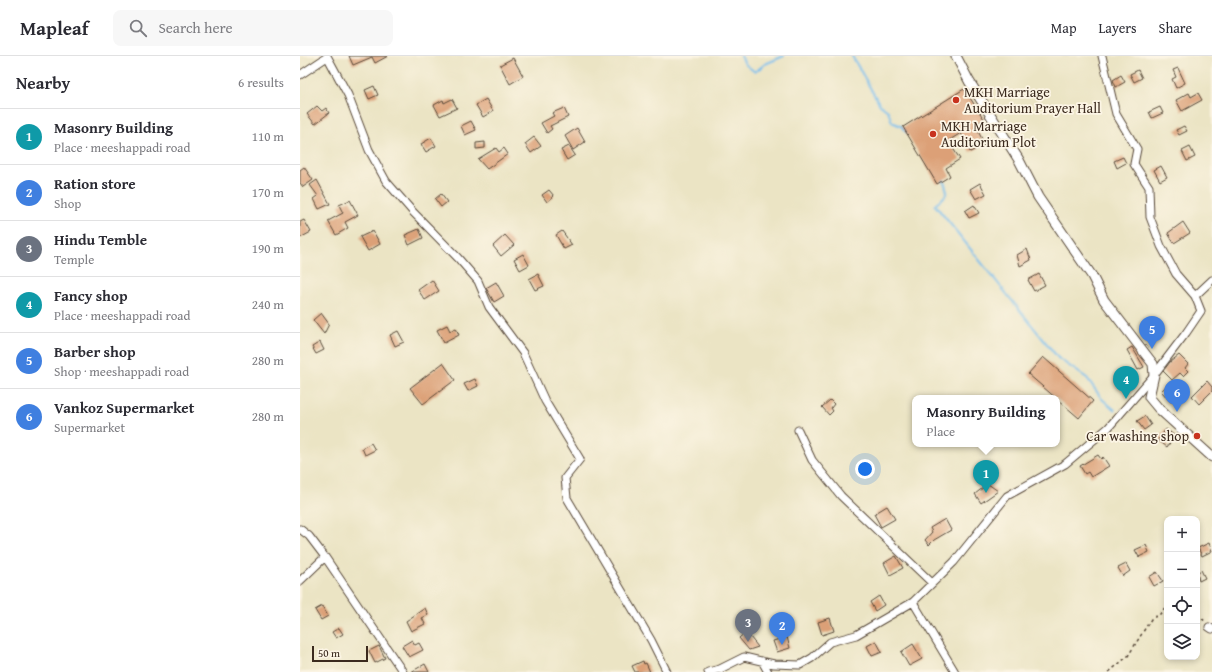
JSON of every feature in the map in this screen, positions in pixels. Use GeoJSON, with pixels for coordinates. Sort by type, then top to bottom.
{"type":"FeatureCollection","features":[{"type":"Feature","properties":{"kind":"main road"},"geometry":{"type":"LineString","coordinates":[[956,56],[969,81],[1019,160],[1038,197],[1092,276],[1104,300],[1153,364],[1154,375],[1149,397],[1159,409],[1212,457]]}},
{"type":"Feature","properties":{"kind":"street"},"geometry":{"type":"LineString","coordinates":[[300,75],[327,56],[348,95],[368,150],[386,181],[478,281],[489,307],[523,353],[545,401],[580,459],[565,478],[567,498],[651,640],[667,672]]}},
{"type":"Feature","properties":{"kind":"street"},"geometry":{"type":"LineString","coordinates":[[708,672],[720,669],[744,657],[774,664],[800,665],[812,658],[830,642],[856,635],[913,602],[954,562],[1008,496],[1065,464],[1108,428],[1154,375],[1201,311],[1195,296],[1176,274],[1161,246],[1150,217],[1149,188],[1134,164],[1137,149],[1116,114],[1102,56]]}},
{"type":"Feature","properties":{"kind":"street"},"geometry":{"type":"LineString","coordinates":[[1195,296],[1212,280]]}},
{"type":"Feature","properties":{"kind":"street"},"geometry":{"type":"LineString","coordinates":[[798,430],[812,460],[841,496],[932,583]]}},
{"type":"Feature","properties":{"kind":"street"},"geometry":{"type":"LineString","coordinates":[[300,529],[309,536],[326,557],[403,672]]}},
{"type":"Feature","properties":{"kind":"street"},"geometry":{"type":"LineString","coordinates":[[300,581],[326,557]]}},
{"type":"Feature","properties":{"kind":"street"},"geometry":{"type":"LineString","coordinates":[[913,602],[955,672]]}},
{"type":"Feature","properties":{"kind":"street"},"geometry":{"type":"LineString","coordinates":[[762,661],[768,672]]}},
{"type":"Feature","properties":{"kind":"path"},"geometry":{"type":"LineString","coordinates":[[1109,672],[1128,656],[1151,619],[1160,614],[1164,609]]}},
{"type":"Feature","properties":{"kind":"building"},"geometry":{"type":"Polygon","coordinates":[[[349,56],[388,56],[375,63],[372,57],[353,65],[349,56]]]}},
{"type":"Feature","properties":{"kind":"building"},"geometry":{"type":"Polygon","coordinates":[[[513,58],[523,76],[510,84],[500,65],[513,58]]]}},
{"type":"Feature","properties":{"kind":"building"},"geometry":{"type":"Polygon","coordinates":[[[1178,68],[1185,83],[1176,88],[1172,79],[1176,77],[1173,70],[1178,68]]]}},
{"type":"Feature","properties":{"kind":"building"},"geometry":{"type":"Polygon","coordinates":[[[1138,70],[1142,78],[1134,82],[1130,74],[1138,70]]]}},
{"type":"Feature","properties":{"kind":"building"},"geometry":{"type":"Polygon","coordinates":[[[1121,75],[1125,82],[1116,87],[1113,80],[1121,75]]]}},
{"type":"Feature","properties":{"kind":"building"},"geometry":{"type":"Polygon","coordinates":[[[374,86],[378,95],[369,99],[365,90],[374,86]]]}},
{"type":"Feature","properties":{"kind":"building","name":"MKH Marriage Auditorium Plot"},"geometry":{"type":"Polygon","coordinates":[[[964,89],[984,119],[975,125],[985,145],[970,152],[961,133],[948,141],[960,159],[946,168],[950,176],[937,184],[903,127],[964,89]]]}},
{"type":"Feature","properties":{"kind":"building"},"geometry":{"type":"Polygon","coordinates":[[[1189,93],[1191,97],[1198,93],[1202,100],[1182,111],[1176,100],[1189,93]]]}},
{"type":"Feature","properties":{"kind":"building"},"geometry":{"type":"Polygon","coordinates":[[[452,99],[457,108],[440,116],[434,105],[443,100],[444,103],[452,99]]]}},
{"type":"Feature","properties":{"kind":"building"},"geometry":{"type":"Polygon","coordinates":[[[486,99],[493,111],[483,117],[476,105],[486,99]]]}},
{"type":"Feature","properties":{"kind":"building"},"geometry":{"type":"Polygon","coordinates":[[[317,106],[322,111],[326,108],[329,113],[315,124],[307,114],[317,106]]]}},
{"type":"Feature","properties":{"kind":"building"},"geometry":{"type":"Polygon","coordinates":[[[1160,107],[1163,113],[1152,118],[1149,112],[1160,107]]]}},
{"type":"Feature","properties":{"kind":"building"},"geometry":{"type":"Polygon","coordinates":[[[564,108],[568,117],[550,126],[552,129],[547,133],[541,123],[554,116],[552,113],[564,108]]]}},
{"type":"Feature","properties":{"kind":"building"},"geometry":{"type":"Polygon","coordinates":[[[471,121],[476,130],[465,135],[461,126],[471,121]]]}},
{"type":"Feature","properties":{"kind":"building"},"geometry":{"type":"Polygon","coordinates":[[[1184,126],[1187,131],[1179,135],[1176,130],[1184,126]]]}},
{"type":"Feature","properties":{"kind":"building"},"geometry":{"type":"Polygon","coordinates":[[[577,128],[585,142],[573,150],[565,136],[577,128]]]}},
{"type":"Feature","properties":{"kind":"building"},"geometry":{"type":"Polygon","coordinates":[[[534,137],[541,146],[531,153],[525,144],[534,137]]]}},
{"type":"Feature","properties":{"kind":"building"},"geometry":{"type":"Polygon","coordinates":[[[431,138],[436,146],[426,152],[421,144],[431,138]]]}},
{"type":"Feature","properties":{"kind":"building"},"geometry":{"type":"Polygon","coordinates":[[[485,142],[485,148],[476,149],[476,143],[485,142]]]}},
{"type":"Feature","properties":{"kind":"building"},"geometry":{"type":"Polygon","coordinates":[[[569,146],[575,155],[567,160],[561,150],[569,146]]]}},
{"type":"Feature","properties":{"kind":"building"},"geometry":{"type":"Polygon","coordinates":[[[1190,147],[1195,157],[1187,161],[1182,151],[1190,147]]]}},
{"type":"Feature","properties":{"kind":"building"},"geometry":{"type":"Polygon","coordinates":[[[496,148],[499,152],[504,148],[508,154],[487,169],[478,159],[496,148]]]}},
{"type":"Feature","properties":{"kind":"building"},"geometry":{"type":"Polygon","coordinates":[[[1123,157],[1126,163],[1117,168],[1114,161],[1123,157]]]}},
{"type":"Feature","properties":{"kind":"building"},"geometry":{"type":"Polygon","coordinates":[[[1161,166],[1167,177],[1160,181],[1154,170],[1161,166]]]}},
{"type":"Feature","properties":{"kind":"building"},"geometry":{"type":"Polygon","coordinates":[[[304,167],[313,180],[303,187],[300,183],[300,170],[304,167]]]}},
{"type":"Feature","properties":{"kind":"building"},"geometry":{"type":"Polygon","coordinates":[[[317,180],[330,204],[319,209],[314,199],[318,196],[310,185],[317,180]]]}},
{"type":"Feature","properties":{"kind":"building"},"geometry":{"type":"Polygon","coordinates":[[[980,183],[986,194],[976,199],[970,189],[980,183]]]}},
{"type":"Feature","properties":{"kind":"building"},"geometry":{"type":"Polygon","coordinates":[[[549,190],[554,196],[547,202],[542,195],[549,190]]]}},
{"type":"Feature","properties":{"kind":"building"},"geometry":{"type":"Polygon","coordinates":[[[441,194],[447,202],[441,207],[435,199],[441,194]]]}},
{"type":"Feature","properties":{"kind":"building"},"geometry":{"type":"Polygon","coordinates":[[[350,200],[358,215],[345,222],[348,228],[336,235],[328,221],[343,213],[339,205],[350,200]]]}},
{"type":"Feature","properties":{"kind":"building"},"geometry":{"type":"Polygon","coordinates":[[[974,205],[979,213],[969,218],[965,211],[974,205]]]}},
{"type":"Feature","properties":{"kind":"building"},"geometry":{"type":"Polygon","coordinates":[[[304,220],[311,232],[300,238],[300,222],[304,220]]]}},
{"type":"Feature","properties":{"kind":"building"},"geometry":{"type":"Polygon","coordinates":[[[1183,222],[1190,233],[1174,243],[1168,233],[1183,222]]]}},
{"type":"Feature","properties":{"kind":"building"},"geometry":{"type":"Polygon","coordinates":[[[419,229],[423,238],[409,245],[405,235],[419,229]]]}},
{"type":"Feature","properties":{"kind":"building"},"geometry":{"type":"Polygon","coordinates":[[[373,231],[380,244],[368,251],[360,237],[373,231]]]}},
{"type":"Feature","properties":{"kind":"building"},"geometry":{"type":"Polygon","coordinates":[[[562,231],[572,245],[564,249],[556,235],[562,231]]]}},
{"type":"Feature","properties":{"kind":"building"},"geometry":{"type":"Polygon","coordinates":[[[505,235],[514,245],[501,256],[493,246],[505,235]]]}},
{"type":"Feature","properties":{"kind":"building"},"geometry":{"type":"Polygon","coordinates":[[[1027,249],[1031,260],[1020,266],[1017,255],[1027,249]]]}},
{"type":"Feature","properties":{"kind":"building"},"geometry":{"type":"Polygon","coordinates":[[[523,254],[529,265],[520,270],[514,259],[523,254]]]}},
{"type":"Feature","properties":{"kind":"building"},"geometry":{"type":"Polygon","coordinates":[[[538,274],[544,286],[535,290],[529,279],[538,274]]]}},
{"type":"Feature","properties":{"kind":"building"},"geometry":{"type":"Polygon","coordinates":[[[1039,274],[1045,285],[1034,291],[1028,280],[1039,274]]]}},
{"type":"Feature","properties":{"kind":"building"},"geometry":{"type":"Polygon","coordinates":[[[432,280],[439,291],[425,300],[418,290],[432,280]]]}},
{"type":"Feature","properties":{"kind":"building"},"geometry":{"type":"Polygon","coordinates":[[[496,282],[504,296],[494,302],[486,288],[496,282]]]}},
{"type":"Feature","properties":{"kind":"building"},"geometry":{"type":"Polygon","coordinates":[[[321,313],[329,324],[324,334],[313,320],[321,313]]]}},
{"type":"Feature","properties":{"kind":"building"},"geometry":{"type":"Polygon","coordinates":[[[447,325],[450,331],[456,328],[459,335],[444,343],[437,330],[447,325]]]}},
{"type":"Feature","properties":{"kind":"building"},"geometry":{"type":"Polygon","coordinates":[[[398,331],[404,342],[395,346],[390,335],[398,331]]]}},
{"type":"Feature","properties":{"kind":"building"},"geometry":{"type":"Polygon","coordinates":[[[320,342],[324,350],[316,354],[312,347],[320,342]]]}},
{"type":"Feature","properties":{"kind":"building"},"geometry":{"type":"Polygon","coordinates":[[[1132,347],[1144,367],[1138,370],[1127,350],[1132,347]]]}},
{"type":"Feature","properties":{"kind":"building"},"geometry":{"type":"Polygon","coordinates":[[[1179,355],[1188,364],[1185,368],[1188,371],[1183,376],[1180,373],[1172,380],[1163,371],[1170,362],[1179,355]]]}},
{"type":"Feature","properties":{"kind":"building"},"geometry":{"type":"Polygon","coordinates":[[[1043,357],[1093,401],[1079,418],[1060,402],[1060,395],[1052,395],[1028,374],[1043,357]]]}},
{"type":"Feature","properties":{"kind":"building"},"geometry":{"type":"Polygon","coordinates":[[[443,363],[455,380],[423,404],[410,388],[443,363]]]}},
{"type":"Feature","properties":{"kind":"building"},"geometry":{"type":"Polygon","coordinates":[[[475,379],[478,386],[468,391],[464,384],[475,379]]]}},
{"type":"Feature","properties":{"kind":"building"},"geometry":{"type":"Polygon","coordinates":[[[1207,381],[1212,387],[1212,391],[1199,404],[1192,396],[1207,381]]]}},
{"type":"Feature","properties":{"kind":"building"},"geometry":{"type":"Polygon","coordinates":[[[1171,382],[1181,393],[1171,402],[1161,391],[1171,382]]]}},
{"type":"Feature","properties":{"kind":"building"},"geometry":{"type":"Polygon","coordinates":[[[830,400],[834,404],[831,408],[833,411],[829,415],[822,407],[830,400]]]}},
{"type":"Feature","properties":{"kind":"building"},"geometry":{"type":"Polygon","coordinates":[[[1145,416],[1151,425],[1144,430],[1137,421],[1145,416]]]}},
{"type":"Feature","properties":{"kind":"building"},"geometry":{"type":"Polygon","coordinates":[[[1166,429],[1175,436],[1167,447],[1158,440],[1166,429]]]}},
{"type":"Feature","properties":{"kind":"building"},"geometry":{"type":"Polygon","coordinates":[[[371,443],[375,450],[365,455],[362,448],[371,443]]]}},
{"type":"Feature","properties":{"kind":"building"},"geometry":{"type":"Polygon","coordinates":[[[1098,455],[1101,459],[1103,457],[1109,466],[1091,477],[1088,472],[1085,474],[1080,466],[1098,455]]]}},
{"type":"Feature","properties":{"kind":"building"},"geometry":{"type":"Polygon","coordinates":[[[988,484],[998,491],[981,503],[975,494],[988,484]]]}},
{"type":"Feature","properties":{"kind":"building"},"geometry":{"type":"Polygon","coordinates":[[[887,506],[895,519],[881,527],[874,514],[887,506]]]}},
{"type":"Feature","properties":{"kind":"building"},"geometry":{"type":"Polygon","coordinates":[[[945,519],[951,530],[934,540],[929,545],[925,540],[932,532],[930,528],[945,519]]]}},
{"type":"Feature","properties":{"kind":"building"},"geometry":{"type":"Polygon","coordinates":[[[1209,543],[1212,551],[1202,556],[1200,547],[1209,543]]]}},
{"type":"Feature","properties":{"kind":"building"},"geometry":{"type":"Polygon","coordinates":[[[1146,545],[1149,552],[1139,557],[1135,550],[1146,545]]]}},
{"type":"Feature","properties":{"kind":"building"},"geometry":{"type":"Polygon","coordinates":[[[896,556],[903,568],[890,575],[884,563],[896,556]]]}},
{"type":"Feature","properties":{"kind":"building"},"geometry":{"type":"Polygon","coordinates":[[[1126,564],[1130,571],[1123,576],[1118,568],[1126,564]]]}},
{"type":"Feature","properties":{"kind":"building"},"geometry":{"type":"Polygon","coordinates":[[[1201,570],[1205,578],[1200,580],[1201,570]]]}},
{"type":"Feature","properties":{"kind":"building"},"geometry":{"type":"Polygon","coordinates":[[[1157,572],[1163,581],[1154,586],[1149,577],[1157,572]]]}},
{"type":"Feature","properties":{"kind":"building"},"geometry":{"type":"Polygon","coordinates":[[[879,596],[884,605],[875,611],[870,602],[879,596]]]}},
{"type":"Feature","properties":{"kind":"building"},"geometry":{"type":"Polygon","coordinates":[[[322,606],[328,616],[321,620],[315,610],[322,606]]]}},
{"type":"Feature","properties":{"kind":"building"},"geometry":{"type":"Polygon","coordinates":[[[425,608],[428,615],[422,618],[425,624],[411,631],[406,621],[425,608]]]}},
{"type":"Feature","properties":{"kind":"building"},"geometry":{"type":"Polygon","coordinates":[[[830,618],[834,631],[822,635],[818,622],[830,618]]]}},
{"type":"Feature","properties":{"kind":"building"},"geometry":{"type":"Polygon","coordinates":[[[339,628],[343,634],[336,638],[332,632],[339,628]]]}},
{"type":"Feature","properties":{"kind":"building"},"geometry":{"type":"Polygon","coordinates":[[[746,632],[758,647],[749,650],[739,638],[746,632]]]}},
{"type":"Feature","properties":{"kind":"building"},"geometry":{"type":"Polygon","coordinates":[[[787,637],[790,648],[777,652],[773,641],[787,637]]]}},
{"type":"Feature","properties":{"kind":"building"},"geometry":{"type":"Polygon","coordinates":[[[412,640],[415,645],[419,643],[423,650],[409,657],[402,646],[412,640]]]}},
{"type":"Feature","properties":{"kind":"building"},"geometry":{"type":"Polygon","coordinates":[[[876,641],[882,652],[872,656],[867,646],[876,641]]]}},
{"type":"Feature","properties":{"kind":"building"},"geometry":{"type":"Polygon","coordinates":[[[913,644],[922,659],[909,666],[901,652],[913,644]]]}},
{"type":"Feature","properties":{"kind":"building"},"geometry":{"type":"Polygon","coordinates":[[[379,646],[385,658],[375,663],[369,651],[379,646]]]}},
{"type":"Feature","properties":{"kind":"building"},"geometry":{"type":"Polygon","coordinates":[[[643,661],[644,664],[646,663],[650,672],[635,672],[632,666],[643,661]]]}},
{"type":"Feature","properties":{"kind":"building"},"geometry":{"type":"Polygon","coordinates":[[[425,664],[429,672],[411,672],[425,664]]]}},
{"type":"Feature","properties":{"kind":"waterway"},"geometry":{"type":"LineString","coordinates":[[741,56],[745,64],[755,72],[765,64],[784,56]]}},
{"type":"Feature","properties":{"kind":"waterway"},"geometry":{"type":"LineString","coordinates":[[852,56],[880,105],[888,111],[892,122],[901,126],[907,133]]}},
{"type":"Feature","properties":{"kind":"waterway"},"geometry":{"type":"LineString","coordinates":[[943,178],[947,191],[945,196],[935,205],[1059,359],[1087,378],[1102,399],[1115,410]]}},
{"type":"Feature","properties":{"kind":"place","name":"MKH Marriage Auditorium Prayer Hall"},"geometry":{"type":"Point","coordinates":[956,100]}},
{"type":"Feature","properties":{"kind":"place","name":"MKH Marriage Auditorium Plot"},"geometry":{"type":"Point","coordinates":[933,134]}},
{"type":"Feature","properties":{"kind":"place","name":"Barber shop"},"geometry":{"type":"Point","coordinates":[1152,349]}},
{"type":"Feature","properties":{"kind":"place","name":"Fancy shop"},"geometry":{"type":"Point","coordinates":[1126,399]}},
{"type":"Feature","properties":{"kind":"place","name":"Vankoz Supermarket"},"geometry":{"type":"Point","coordinates":[1177,412]}},
{"type":"Feature","properties":{"kind":"place","name":"Car washing shop"},"geometry":{"type":"Point","coordinates":[1197,436]}},
{"type":"Feature","properties":{"kind":"place","name":"Masonry Building"},"geometry":{"type":"Point","coordinates":[986,493]}},
{"type":"Feature","properties":{"kind":"place","name":"Hindu Temble"},"geometry":{"type":"Point","coordinates":[748,642]}},
{"type":"Feature","properties":{"kind":"place","name":"Ration store"},"geometry":{"type":"Point","coordinates":[782,645]}}]}
